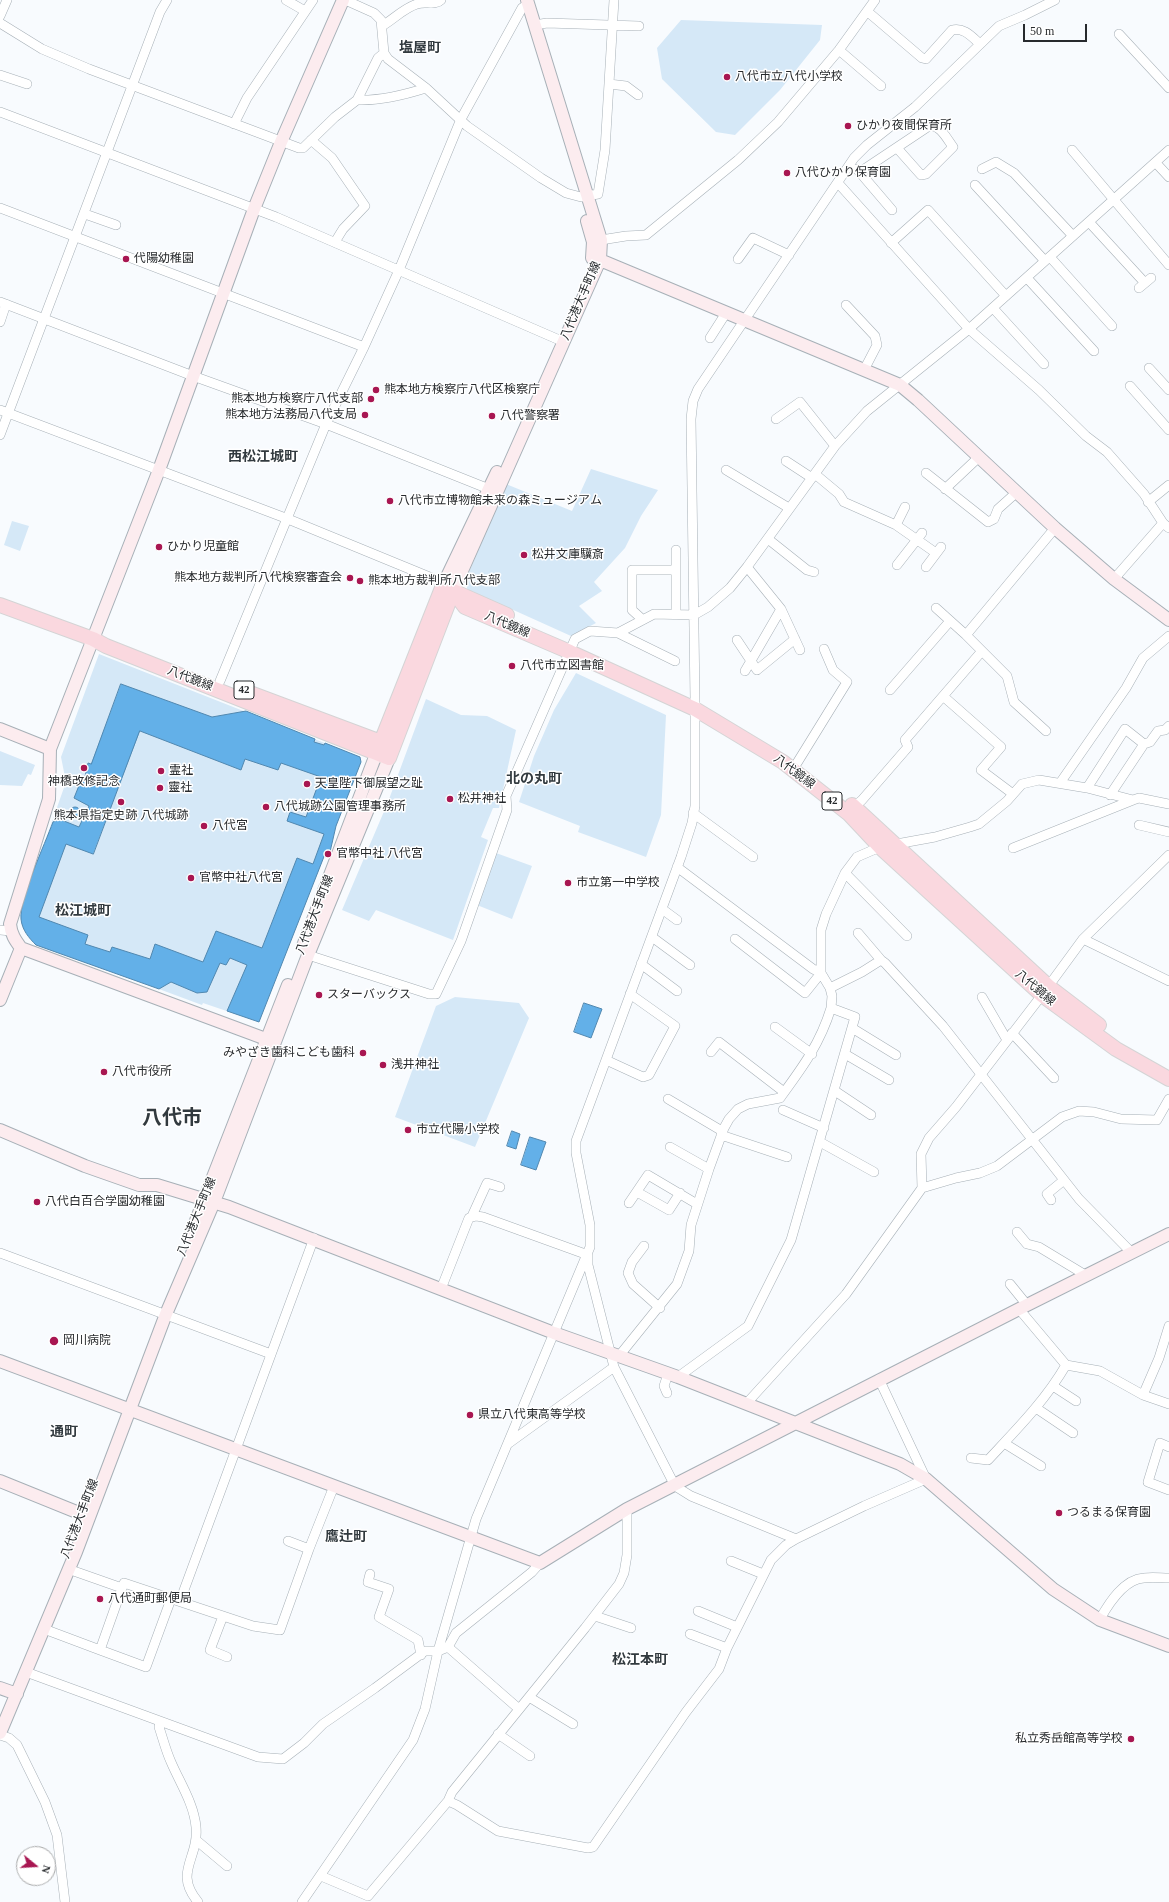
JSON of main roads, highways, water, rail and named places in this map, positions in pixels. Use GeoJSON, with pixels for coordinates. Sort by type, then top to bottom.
{"type":"FeatureCollection","features":[{"type":"Feature","properties":{"kind":"main road","name":"八代鏡線"},"geometry":{"type":"LineString","coordinates":[[385,750],[448,587],[571,649],[695,705],[783,762],[887,846],[1045,991],[1116,1049],[1169,1079]]}},
{"type":"Feature","properties":{"kind":"main road","name":"八代鏡線"},"geometry":{"type":"LineString","coordinates":[[0,605],[385,750]]}},
{"type":"Feature","properties":{"kind":"main road","name":"八代鏡線"},"geometry":{"type":"LineString","coordinates":[[92,639],[107,641],[220,681],[385,750]]}},
{"type":"Feature","properties":{"kind":"main road","name":"八代鏡線"},"geometry":{"type":"LineString","coordinates":[[695,705],[706,706],[797,763],[854,807],[887,846]]}},
{"type":"Feature","properties":{"kind":"main road","name":"八代鏡線"},"geometry":{"type":"LineString","coordinates":[[1045,991],[1119,1040],[1169,1069]]}},
{"type":"Feature","properties":{"kind":"water"},"geometry":{"type":"Polygon","coordinates":[[[121,684],[212,717],[246,711],[315,739],[314,742],[324,745],[325,743],[360,757],[361,762],[336,826],[330,852],[325,854],[259,1022],[227,1011],[247,965],[230,958],[226,965],[220,963],[207,992],[197,993],[171,982],[159,989],[36,945],[26,934],[21,919],[21,910],[33,871],[53,822],[59,819],[79,827],[89,806],[74,798],[80,783],[84,781],[88,763],[91,764],[121,684]],[[140,731],[93,854],[66,844],[39,917],[88,935],[85,944],[110,952],[112,947],[150,959],[155,944],[203,962],[216,931],[262,948],[297,858],[313,864],[324,834],[287,821],[290,812],[306,817],[321,777],[281,763],[278,770],[245,759],[241,770],[140,731]]]}},
{"type":"Feature","properties":{"kind":"water"},"geometry":{"type":"Polygon","coordinates":[[[75,807],[80,812],[75,817],[70,812],[75,807]]]}},
{"type":"Feature","properties":{"kind":"water"},"geometry":{"type":"Polygon","coordinates":[[[584,1003],[602,1009],[591,1038],[574,1032],[584,1003]]]}},
{"type":"Feature","properties":{"kind":"water"},"geometry":{"type":"Polygon","coordinates":[[[512,1131],[520,1134],[516,1149],[507,1146],[512,1131]]]}},
{"type":"Feature","properties":{"kind":"water"},"geometry":{"type":"Polygon","coordinates":[[[530,1137],[546,1142],[536,1170],[521,1165],[530,1137]]]}},
{"type":"Feature","properties":{"kind":"place","name":"八代市立八代小学校"},"geometry":{"type":"Point","coordinates":[727,77]}},
{"type":"Feature","properties":{"kind":"place","name":"ひかり夜間保育所"},"geometry":{"type":"Point","coordinates":[848,126]}},
{"type":"Feature","properties":{"kind":"place","name":"八代ひかり保育園"},"geometry":{"type":"Point","coordinates":[787,173]}},
{"type":"Feature","properties":{"kind":"place","name":"代陽幼稚園"},"geometry":{"type":"Point","coordinates":[126,259]}},
{"type":"Feature","properties":{"kind":"place","name":"熊本地方検察庁八代区検察庁"},"geometry":{"type":"Point","coordinates":[376,390]}},
{"type":"Feature","properties":{"kind":"place","name":"熊本地方検察庁八代支部"},"geometry":{"type":"Point","coordinates":[371,399]}},
{"type":"Feature","properties":{"kind":"place","name":"熊本地方法務局八代支局"},"geometry":{"type":"Point","coordinates":[365,415]}},
{"type":"Feature","properties":{"kind":"place","name":"八代警察署"},"geometry":{"type":"Point","coordinates":[492,416]}},
{"type":"Feature","properties":{"kind":"place","name":"八代市立博物館未来の森ミュージアム"},"geometry":{"type":"Point","coordinates":[390,501]}},
{"type":"Feature","properties":{"kind":"place","name":"ひかり児童館"},"geometry":{"type":"Point","coordinates":[159,547]}},
{"type":"Feature","properties":{"kind":"place","name":"松井文庫驥斎"},"geometry":{"type":"Point","coordinates":[524,555]}},
{"type":"Feature","properties":{"kind":"place","name":"熊本地方裁判所八代検察審査会"},"geometry":{"type":"Point","coordinates":[350,578]}},
{"type":"Feature","properties":{"kind":"place","name":"熊本地方裁判所八代支部"},"geometry":{"type":"Point","coordinates":[360,581]}},
{"type":"Feature","properties":{"kind":"place","name":"八代市立図書館"},"geometry":{"type":"Point","coordinates":[512,666]}},
{"type":"Feature","properties":{"kind":"place","name":"神橋改修記念"},"geometry":{"type":"Point","coordinates":[84,768]}},
{"type":"Feature","properties":{"kind":"place","name":"霊社"},"geometry":{"type":"Point","coordinates":[161,771]}},
{"type":"Feature","properties":{"kind":"place","name":"天皇陛下御展望之趾"},"geometry":{"type":"Point","coordinates":[307,784]}},
{"type":"Feature","properties":{"kind":"place","name":"靈社"},"geometry":{"type":"Point","coordinates":[160,788]}},
{"type":"Feature","properties":{"kind":"place","name":"松井神社"},"geometry":{"type":"Point","coordinates":[450,799]}},
{"type":"Feature","properties":{"kind":"place","name":"熊本県指定史跡 八代城跡"},"geometry":{"type":"Point","coordinates":[121,802]}},
{"type":"Feature","properties":{"kind":"place","name":"八代城跡公園管理事務所"},"geometry":{"type":"Point","coordinates":[266,807]}},
{"type":"Feature","properties":{"kind":"place","name":"八代宮"},"geometry":{"type":"Point","coordinates":[204,826]}},
{"type":"Feature","properties":{"kind":"place","name":"官幣中社 八代宮"},"geometry":{"type":"Point","coordinates":[328,854]}},
{"type":"Feature","properties":{"kind":"place","name":"官幣中社八代宮"},"geometry":{"type":"Point","coordinates":[191,878]}},
{"type":"Feature","properties":{"kind":"place","name":"市立第一中学校"},"geometry":{"type":"Point","coordinates":[568,883]}},
{"type":"Feature","properties":{"kind":"place","name":"スターバックス"},"geometry":{"type":"Point","coordinates":[319,995]}},
{"type":"Feature","properties":{"kind":"place","name":"みやざき歯科こども歯科"},"geometry":{"type":"Point","coordinates":[363,1053]}},
{"type":"Feature","properties":{"kind":"place","name":"浅井神社"},"geometry":{"type":"Point","coordinates":[383,1065]}},
{"type":"Feature","properties":{"kind":"place","name":"八代市役所"},"geometry":{"type":"Point","coordinates":[104,1072]}},
{"type":"Feature","properties":{"kind":"place","name":"市立代陽小学校"},"geometry":{"type":"Point","coordinates":[408,1130]}},
{"type":"Feature","properties":{"kind":"place","name":"八代白百合学園幼稚園"},"geometry":{"type":"Point","coordinates":[37,1202]}},
{"type":"Feature","properties":{"kind":"place","name":"岡川病院"},"geometry":{"type":"Point","coordinates":[54,1341]}},
{"type":"Feature","properties":{"kind":"place","name":"県立八代東高等学校"},"geometry":{"type":"Point","coordinates":[470,1415]}},
{"type":"Feature","properties":{"kind":"place","name":"つるまる保育園"},"geometry":{"type":"Point","coordinates":[1059,1513]}},
{"type":"Feature","properties":{"kind":"place","name":"八代通町郵便局"},"geometry":{"type":"Point","coordinates":[100,1599]}},
{"type":"Feature","properties":{"kind":"place","name":"私立秀岳館高等学校"},"geometry":{"type":"Point","coordinates":[1131,1739]}},
{"type":"Feature","properties":{"kind":"district","name":"塩屋町"},"geometry":{"type":"Point","coordinates":[420,48]}},
{"type":"Feature","properties":{"kind":"district","name":"西松江城町"},"geometry":{"type":"Point","coordinates":[263,457]}},
{"type":"Feature","properties":{"kind":"district","name":"北の丸町"},"geometry":{"type":"Point","coordinates":[534,779]}},
{"type":"Feature","properties":{"kind":"district","name":"松江城町"},"geometry":{"type":"Point","coordinates":[83,911]}},
{"type":"Feature","properties":{"kind":"district","name":"八代市"},"geometry":{"type":"Point","coordinates":[172,1119]}},
{"type":"Feature","properties":{"kind":"district","name":"通町"},"geometry":{"type":"Point","coordinates":[64,1432]}},
{"type":"Feature","properties":{"kind":"district","name":"鷹辻町"},"geometry":{"type":"Point","coordinates":[346,1537]}},
{"type":"Feature","properties":{"kind":"district","name":"松江本町"},"geometry":{"type":"Point","coordinates":[640,1660]}}]}
